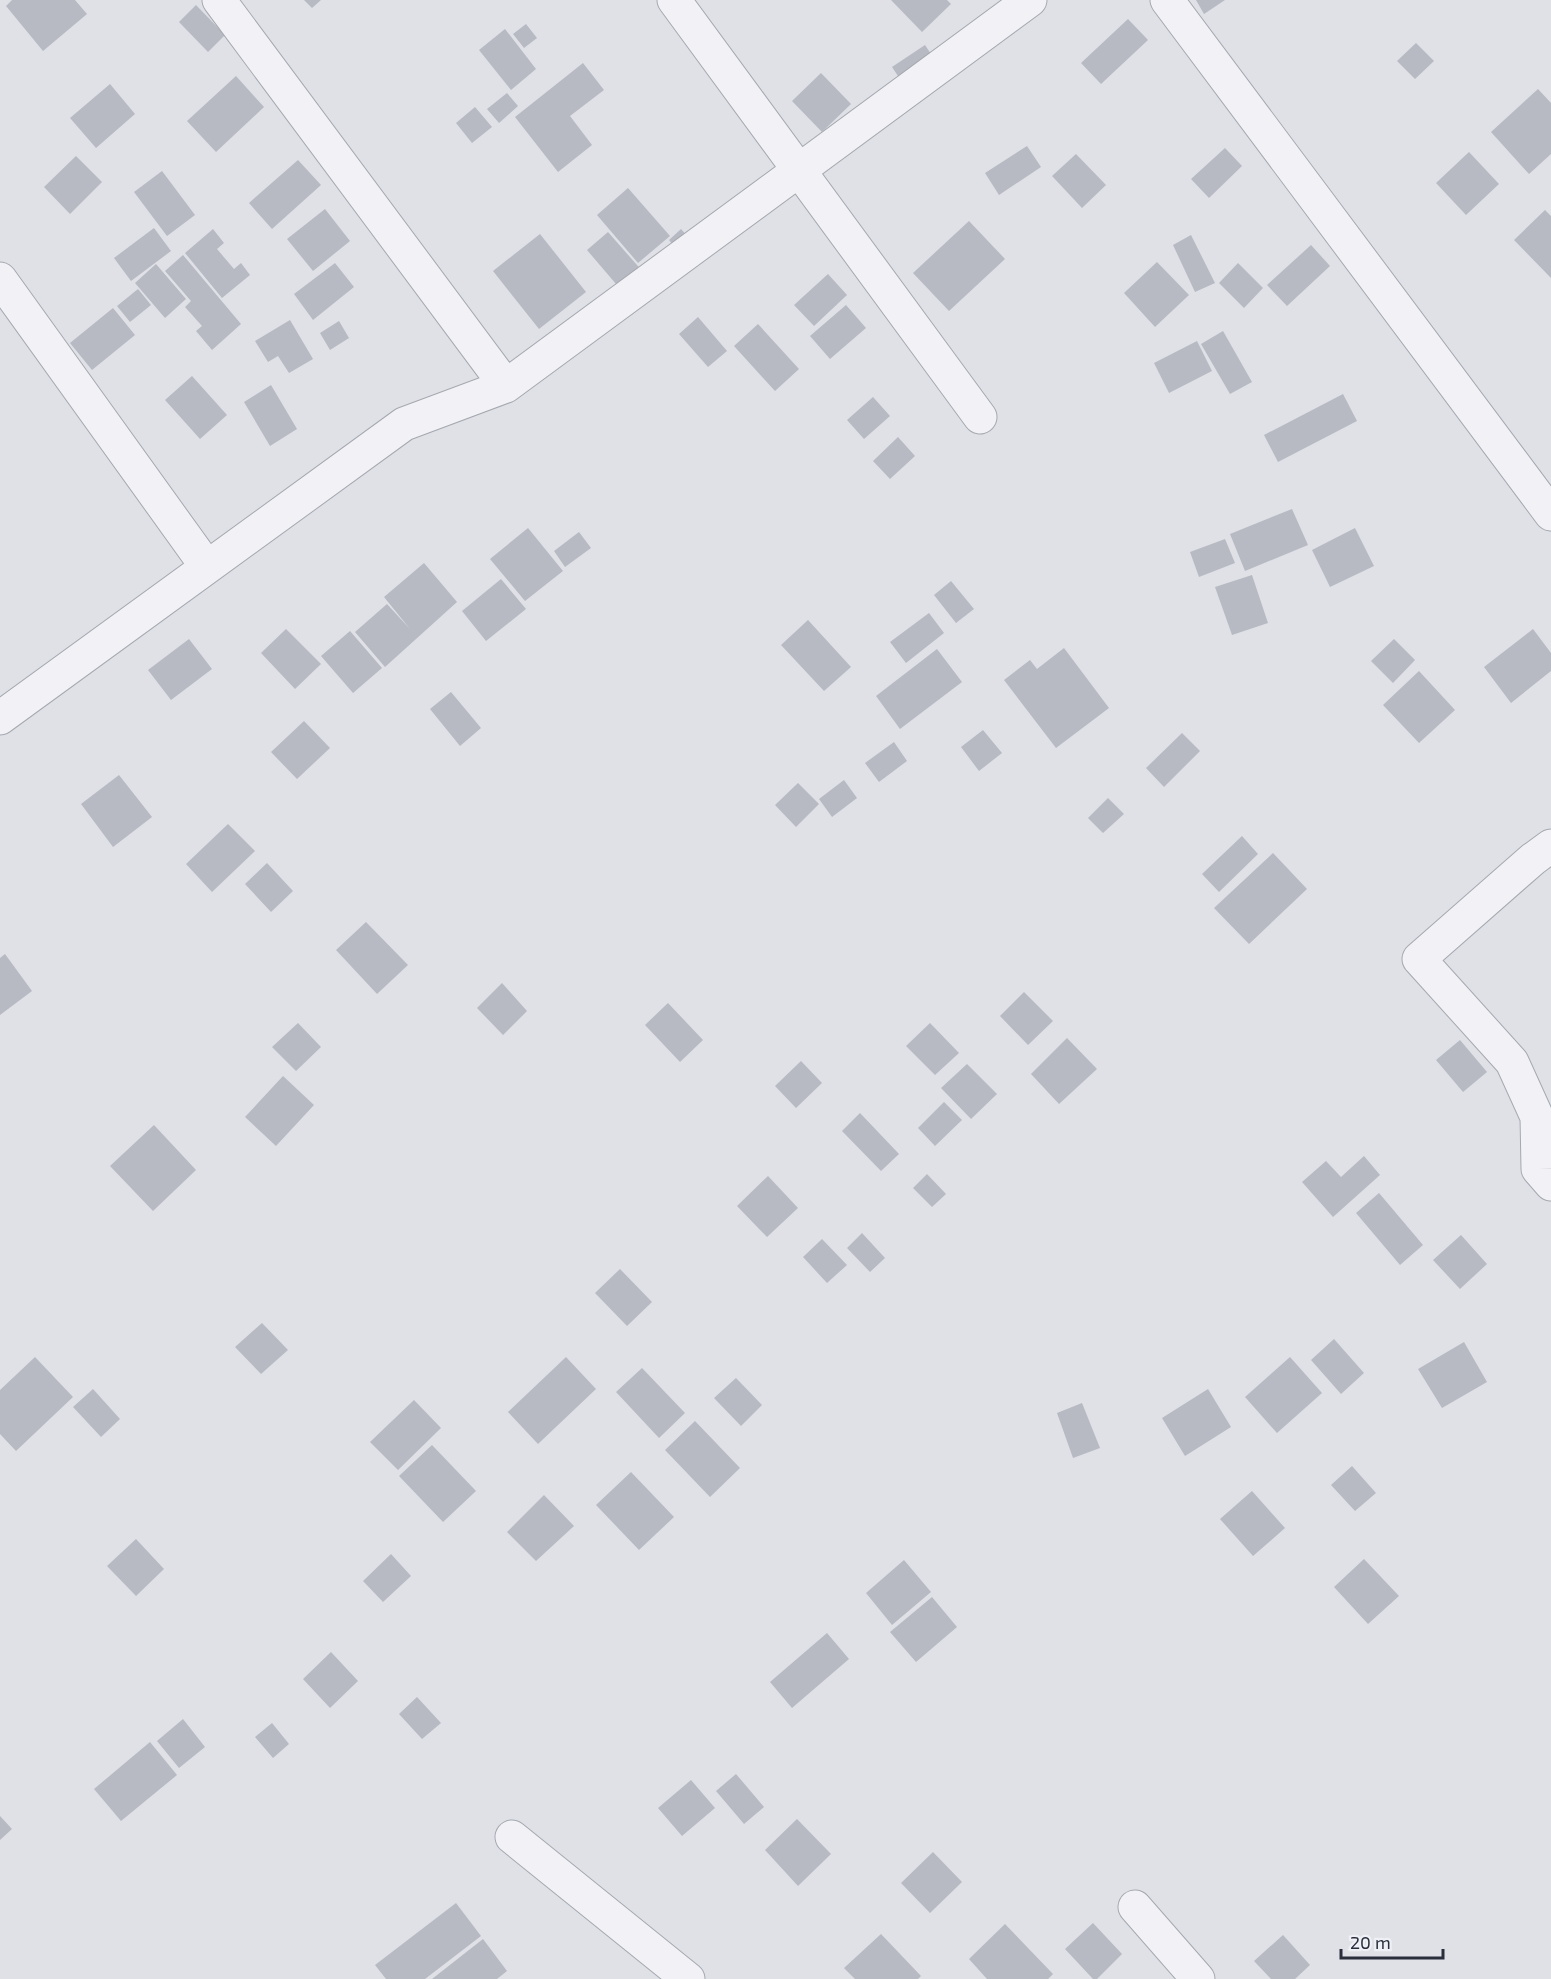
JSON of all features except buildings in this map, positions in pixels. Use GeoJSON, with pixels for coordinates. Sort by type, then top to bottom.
{"type":"FeatureCollection","features":[{"type":"Feature","properties":{"kind":"street"},"geometry":{"type":"LineString","coordinates":[[219,0],[506,386]]}},
{"type":"Feature","properties":{"kind":"street"},"geometry":{"type":"LineString","coordinates":[[674,0],[980,417]]}},
{"type":"Feature","properties":{"kind":"street"},"geometry":{"type":"LineString","coordinates":[[0,718],[404,424],[506,386],[1030,0]]}},
{"type":"Feature","properties":{"kind":"street"},"geometry":{"type":"LineString","coordinates":[[1167,0],[1551,514]]}},
{"type":"Feature","properties":{"kind":"street"},"geometry":{"type":"LineString","coordinates":[[0,279],[207,567]]}},
{"type":"Feature","properties":{"kind":"street"},"geometry":{"type":"LineString","coordinates":[[1551,846],[1533,859],[1419,959],[1512,1062],[1537,1117],[1538,1169],[1551,1184]]}},
{"type":"Feature","properties":{"kind":"street"},"geometry":{"type":"LineString","coordinates":[[512,1837],[688,1979]]}},
{"type":"Feature","properties":{"kind":"street"},"geometry":{"type":"LineString","coordinates":[[1136,1907],[1198,1979]]}}]}
